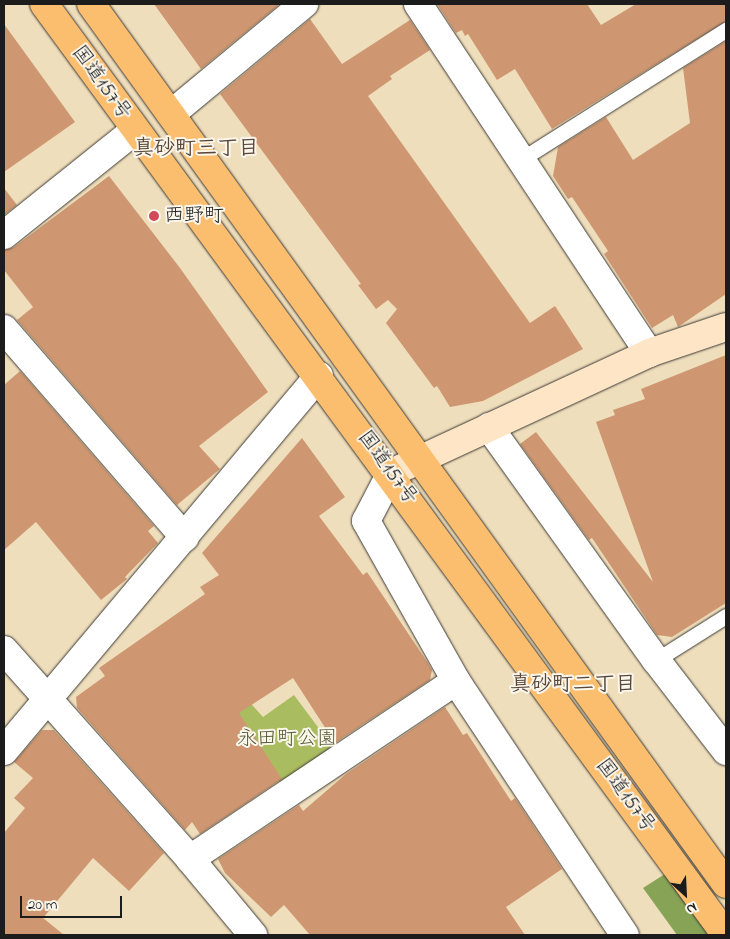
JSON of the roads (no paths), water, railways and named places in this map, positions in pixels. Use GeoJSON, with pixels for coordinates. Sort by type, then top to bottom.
{"type":"FeatureCollection","features":[{"type":"Feature","properties":{"kind":"highway","name":"国道157号"},"geometry":{"type":"LineString","coordinates":[[44,4],[135,130],[391,473],[726,935]]}},
{"type":"Feature","properties":{"kind":"highway","name":"国道157号"},"geometry":{"type":"LineString","coordinates":[[90,4],[726,884]]}},
{"type":"Feature","properties":{"kind":"street"},"geometry":{"type":"LineString","coordinates":[[171,114],[304,4]]}},
{"type":"Feature","properties":{"kind":"street"},"geometry":{"type":"LineString","coordinates":[[418,4],[649,353]]}},
{"type":"Feature","properties":{"kind":"street"},"geometry":{"type":"LineString","coordinates":[[4,235],[135,130]]}},
{"type":"Feature","properties":{"kind":"street"},"geometry":{"type":"LineString","coordinates":[[626,935],[456,681],[366,521],[391,473],[649,353],[726,327]]}},
{"type":"Feature","properties":{"kind":"street"},"geometry":{"type":"LineString","coordinates":[[4,329],[185,538]]}},
{"type":"Feature","properties":{"kind":"street"},"geometry":{"type":"LineString","coordinates":[[4,751],[185,538],[319,376]]}},
{"type":"Feature","properties":{"kind":"street"},"geometry":{"type":"LineString","coordinates":[[490,427],[656,660],[726,751]]}},
{"type":"Feature","properties":{"kind":"street"},"geometry":{"type":"LineString","coordinates":[[4,650],[190,859],[253,935]]}},
{"type":"Feature","properties":{"kind":"street"},"geometry":{"type":"LineString","coordinates":[[190,859],[456,681]]}},
{"type":"Feature","properties":{"kind":"lane"},"geometry":{"type":"LineString","coordinates":[[520,160],[726,30]]}},
{"type":"Feature","properties":{"kind":"lane"},"geometry":{"type":"LineString","coordinates":[[656,660],[726,616]]}},
{"type":"Feature","properties":{"kind":"place","name":"西野町"},"geometry":{"type":"Point","coordinates":[154,216]}},
{"type":"Feature","properties":{"kind":"district","name":"真砂町三丁目"},"geometry":{"type":"Point","coordinates":[196,149]}},
{"type":"Feature","properties":{"kind":"district","name":"真砂町二丁目"},"geometry":{"type":"Point","coordinates":[573,685]}},
{"type":"Feature","properties":{"kind":"park label","name":"永田町公園"},"geometry":{"type":"Point","coordinates":[287,739]}}]}
